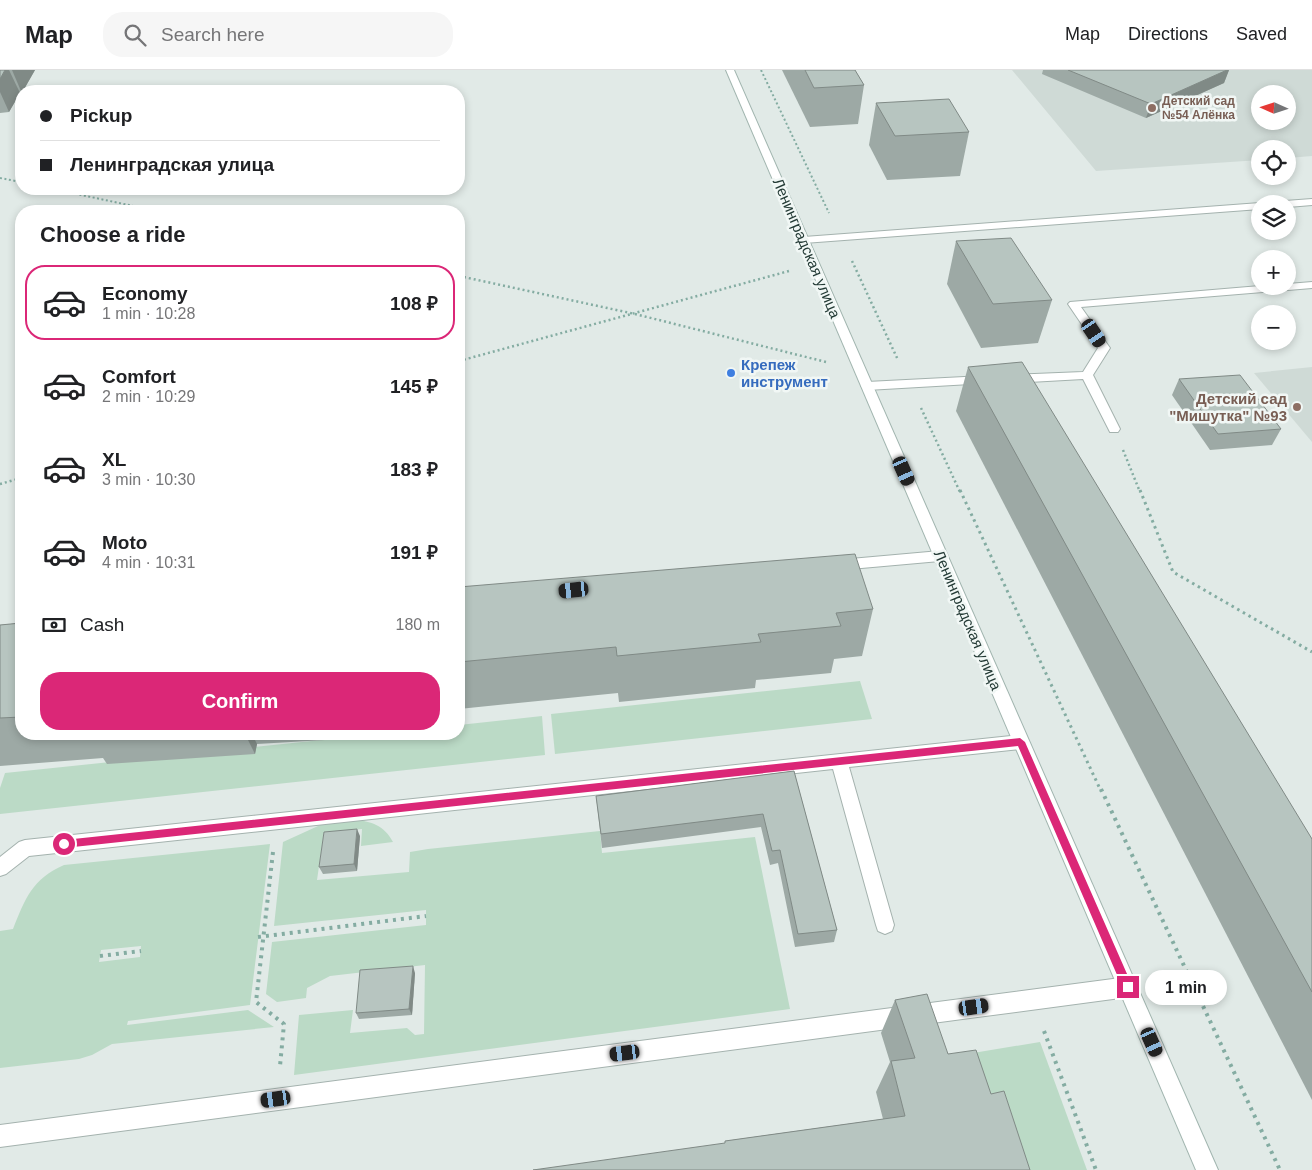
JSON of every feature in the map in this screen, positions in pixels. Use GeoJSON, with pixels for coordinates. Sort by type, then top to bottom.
{"type":"FeatureCollection","features":[{"type":"Feature","properties":{"kind":"street","name":"Ленинградская улица"},"geometry":{"type":"LineString","coordinates":[[730,70],[1207,1170]]}},
{"type":"Feature","properties":{"kind":"street"},"geometry":{"type":"LineString","coordinates":[[1296,203],[1312,202]]}},
{"type":"Feature","properties":{"kind":"street"},"geometry":{"type":"LineString","coordinates":[[804,240],[1251,207]]}},
{"type":"Feature","properties":{"kind":"street"},"geometry":{"type":"LineString","coordinates":[[1087,375],[1104,348],[1074,304],[1312,285]]}},
{"type":"Feature","properties":{"kind":"street"},"geometry":{"type":"LineString","coordinates":[[867,386],[1087,375]]}},
{"type":"Feature","properties":{"kind":"street"},"geometry":{"type":"LineString","coordinates":[[1087,375],[1114,429]]}},
{"type":"Feature","properties":{"kind":"street"},"geometry":{"type":"LineString","coordinates":[[822,567],[940,556]]}},
{"type":"Feature","properties":{"kind":"street"},"geometry":{"type":"LineString","coordinates":[[0,868],[25,848],[1020,742]]}},
{"type":"Feature","properties":{"kind":"street"},"geometry":{"type":"LineString","coordinates":[[839,762],[885,925]]}},
{"type":"Feature","properties":{"kind":"street"},"geometry":{"type":"LineString","coordinates":[[0,1136],[1128,987]]}},
{"type":"Feature","properties":{"kind":"path"},"geometry":{"type":"LineString","coordinates":[[762,70],[1280,1170]]}},
{"type":"Feature","properties":{"kind":"path"},"geometry":{"type":"LineString","coordinates":[[0,178],[15,181]]}},
{"type":"Feature","properties":{"kind":"path"},"geometry":{"type":"LineString","coordinates":[[81,195],[129,205]]}},
{"type":"Feature","properties":{"kind":"path"},"geometry":{"type":"LineString","coordinates":[[465,359],[814,264]]}},
{"type":"Feature","properties":{"kind":"path"},"geometry":{"type":"LineString","coordinates":[[465,277],[634,314],[830,363]]}},
{"type":"Feature","properties":{"kind":"path"},"geometry":{"type":"LineString","coordinates":[[1114,429],[1173,572],[1312,652]]}},
{"type":"Feature","properties":{"kind":"path"},"geometry":{"type":"LineString","coordinates":[[0,484],[15,480]]}},
{"type":"Feature","properties":{"kind":"path"},"geometry":{"type":"LineString","coordinates":[[276,1099],[284,1024],[256,1002],[261,937],[277,822]]}},
{"type":"Feature","properties":{"kind":"path"},"geometry":{"type":"LineString","coordinates":[[261,937],[426,916]]}},
{"type":"Feature","properties":{"kind":"path"},"geometry":{"type":"LineString","coordinates":[[100,956],[141,952]]}},
{"type":"Feature","properties":{"kind":"path"},"geometry":{"type":"LineString","coordinates":[[1032,1000],[1096,1170]]}},
{"type":"Feature","properties":{"kind":"shaded area","name":"Детский сад №54 Алёнка"},"geometry":{"type":"Polygon","coordinates":[[[1012,70],[1312,70],[1312,156],[1296,157],[1296,140],[1251,140],[1251,161],[1096,171],[1012,70]]]}},
{"type":"Feature","properties":{"kind":"shaded area","name":"Детский сад \"Мишутка\" №93"},"geometry":{"type":"Polygon","coordinates":[[[1312,367],[1312,442],[1254,373],[1312,367]]]}},
{"type":"Feature","properties":{"kind":"green space"},"geometry":{"type":"Polygon","coordinates":[[[860,681],[872,719],[555,754],[551,714],[860,681]]]}},
{"type":"Feature","properties":{"kind":"green space"},"geometry":{"type":"Polygon","coordinates":[[[542,716],[545,755],[0,814],[0,788],[5,773],[321,740],[465,740],[465,724],[542,716]]]}},
{"type":"Feature","properties":{"kind":"green space"},"geometry":{"type":"Polygon","coordinates":[[[353,819],[377,825],[386,832],[393,842],[361,846],[362,829],[324,832],[317,880],[409,872],[410,852],[600,831],[602,853],[755,837],[790,1009],[294,1075],[299,1015],[353,1010],[350,1033],[407,1028],[415,1035],[424,1034],[425,965],[330,976],[307,988],[306,998],[277,1002],[266,994],[272,942],[426,925],[426,910],[274,926],[283,842],[329,821],[353,819]]]}},
{"type":"Feature","properties":{"kind":"green space"},"geometry":{"type":"Polygon","coordinates":[[[270,844],[250,1005],[128,1021],[127,1025],[248,1010],[274,1027],[112,1044],[92,1055],[79,1059],[0,1068],[0,931],[13,929],[26,899],[37,883],[64,865],[270,844]],[[141,946],[101,950],[99,962],[140,957],[141,946]]]}},
{"type":"Feature","properties":{"kind":"green space"},"geometry":{"type":"Polygon","coordinates":[[[1040,1042],[1087,1170],[1011,1170],[973,1053],[1040,1042]]]}},
{"type":"Feature","properties":{"kind":"building"},"geometry":{"type":"Polygon","coordinates":[[[0,70],[5,70],[0,79],[0,70]]]}},
{"type":"Feature","properties":{"kind":"building"},"geometry":{"type":"Polygon","coordinates":[[[805,70],[855,70],[864,85],[814,88],[805,70]]]}},
{"type":"Feature","properties":{"kind":"building"},"geometry":{"type":"Polygon","coordinates":[[[1068,70],[1227,70],[1151,104],[1068,70]]]}},
{"type":"Feature","properties":{"kind":"building"},"geometry":{"type":"Polygon","coordinates":[[[949,99],[969,132],[895,136],[876,103],[949,99]]]}},
{"type":"Feature","properties":{"kind":"building"},"geometry":{"type":"Polygon","coordinates":[[[1011,238],[1052,300],[993,304],[956,241],[1011,238]]]}},
{"type":"Feature","properties":{"kind":"building"},"geometry":{"type":"Polygon","coordinates":[[[1022,362],[1312,839],[1312,992],[968,367],[1022,362]]]}},
{"type":"Feature","properties":{"kind":"building"},"geometry":{"type":"Polygon","coordinates":[[[1240,375],[1281,429],[1218,434],[1179,379],[1240,375]]]}},
{"type":"Feature","properties":{"kind":"building"},"geometry":{"type":"Polygon","coordinates":[[[855,554],[873,609],[836,613],[841,626],[758,634],[761,642],[617,656],[616,647],[465,661],[465,586],[855,554]]]}},
{"type":"Feature","properties":{"kind":"building"},"geometry":{"type":"Polygon","coordinates":[[[15,624],[15,717],[0,718],[0,625],[15,624]]]}},
{"type":"Feature","properties":{"kind":"building"},"geometry":{"type":"Polygon","coordinates":[[[794,771],[837,930],[798,934],[780,850],[772,851],[763,814],[601,834],[596,796],[794,771]]]}},
{"type":"Feature","properties":{"kind":"building"},"geometry":{"type":"Polygon","coordinates":[[[357,829],[354,864],[319,867],[324,832],[357,829]]]}},
{"type":"Feature","properties":{"kind":"building"},"geometry":{"type":"Polygon","coordinates":[[[413,966],[409,1009],[356,1013],[360,970],[413,966]]]}},
{"type":"Feature","properties":{"kind":"building"},"geometry":{"type":"Polygon","coordinates":[[[927,994],[948,1054],[976,1050],[991,1094],[1004,1091],[1030,1170],[533,1170],[905,1116],[891,1061],[915,1058],[895,1000],[927,994]]]}},
{"type":"Feature","properties":{"kind":"place","name":"Детский сад №54 Алёнка"},"geometry":{"type":"Point","coordinates":[1152,108]}},
{"type":"Feature","properties":{"kind":"place","name":"Крепеж инструмент"},"geometry":{"type":"Point","coordinates":[731,373]}},
{"type":"Feature","properties":{"kind":"place","name":"Детский сад \"Мишутка\" №93"},"geometry":{"type":"Point","coordinates":[1297,407]}},
{"type":"Feature","properties":{"kind":"route"},"geometry":{"type":"LineString","coordinates":[[64,844],[1020,742],[1128,987]]}}]}
